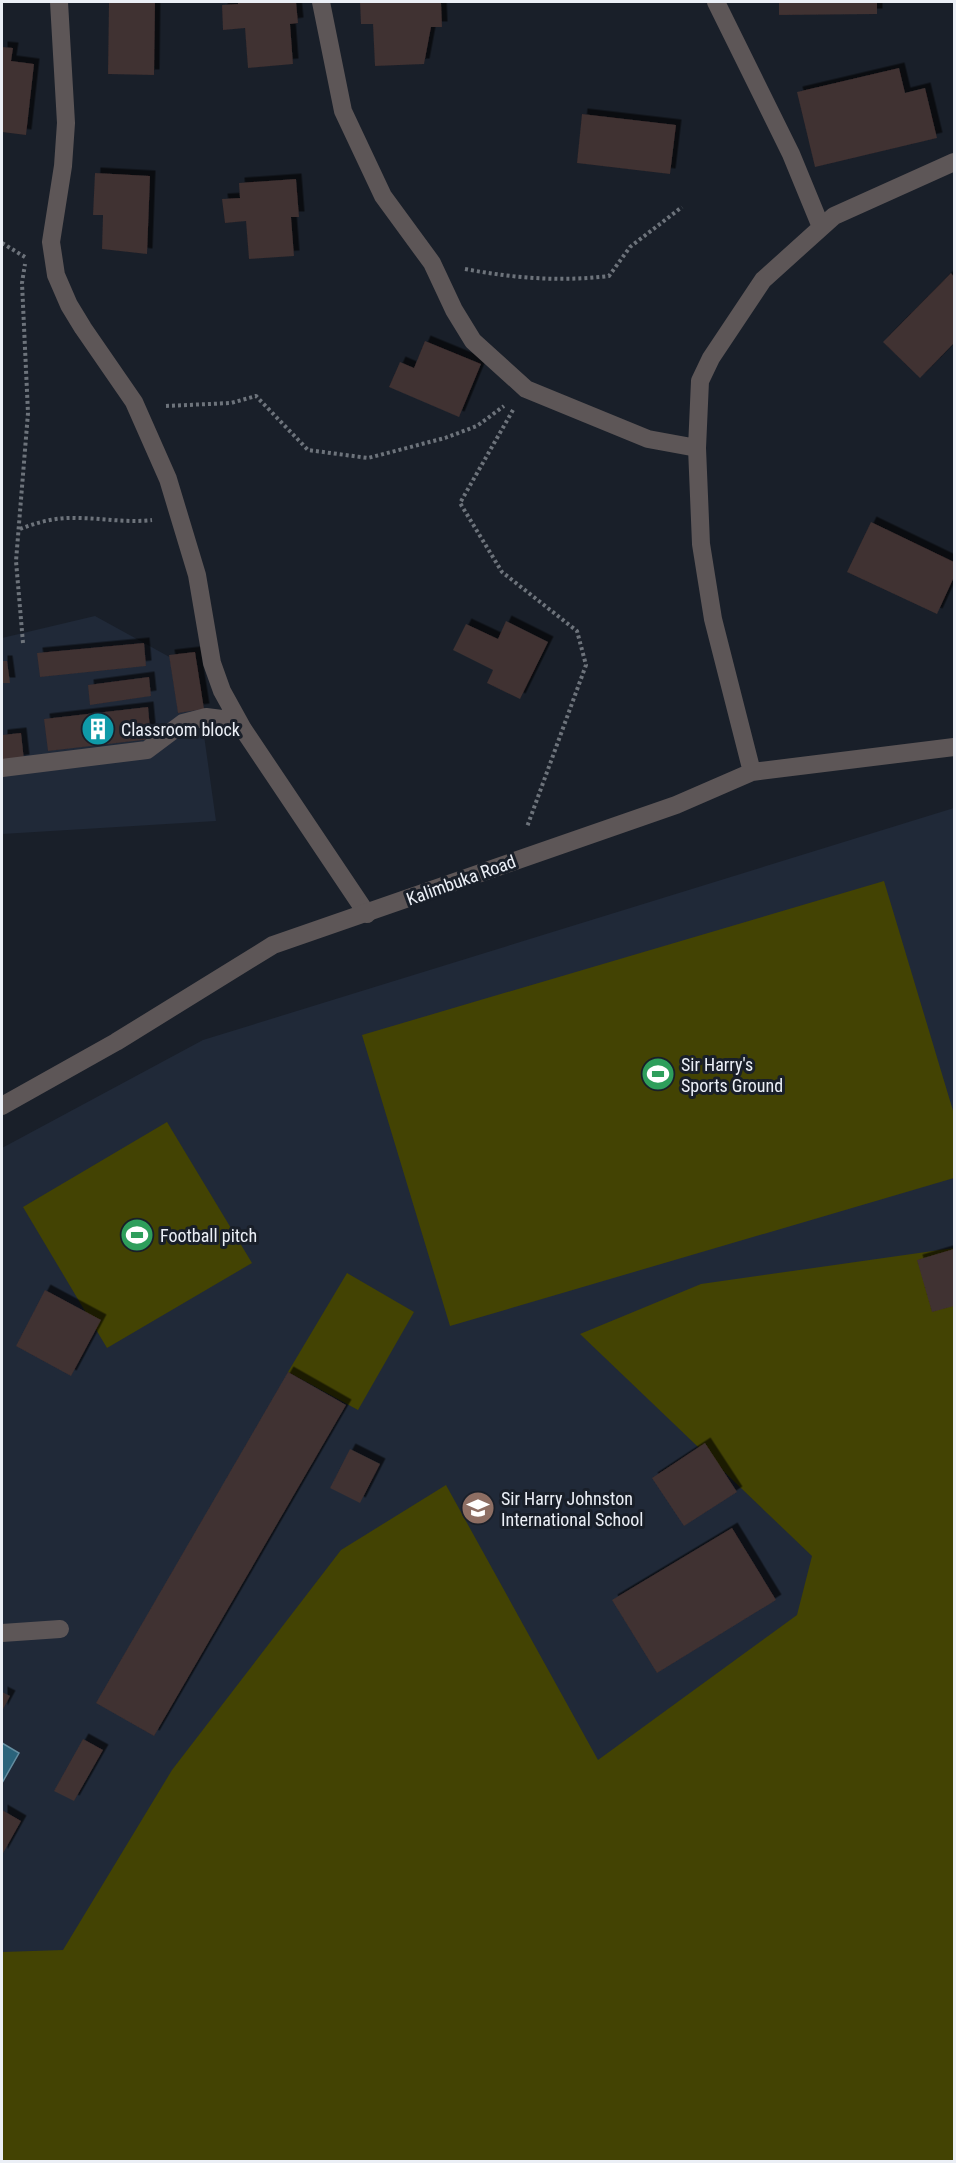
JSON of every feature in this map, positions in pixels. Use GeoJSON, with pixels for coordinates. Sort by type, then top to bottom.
{"type":"FeatureCollection","features":[{"type":"Feature","properties":{"kind":"street"},"geometry":{"type":"LineString","coordinates":[[59,2],[66,123],[63,166],[51,242],[56,275],[69,305],[83,328],[134,402],[168,479],[197,575],[212,663],[222,691],[243,729],[367,914]]}},
{"type":"Feature","properties":{"kind":"street"},"geometry":{"type":"LineString","coordinates":[[321,2],[343,111],[384,196],[432,263],[454,310],[472,341],[526,389],[648,439],[697,448]]}},
{"type":"Feature","properties":{"kind":"street"},"geometry":{"type":"LineString","coordinates":[[716,2],[791,154],[821,227]]}},
{"type":"Feature","properties":{"kind":"street"},"geometry":{"type":"LineString","coordinates":[[752,772],[713,619],[701,544],[697,448],[700,381],[711,358],[763,280],[821,227],[834,216],[954,162]]}},
{"type":"Feature","properties":{"kind":"street"},"geometry":{"type":"LineString","coordinates":[[2,768],[147,750],[183,723],[206,717],[222,719],[243,729]]}},
{"type":"Feature","properties":{"kind":"street","name":"Kalimbuka Road"},"geometry":{"type":"LineString","coordinates":[[2,1106],[116,1042],[273,945],[676,806],[752,772],[954,747]]}},
{"type":"Feature","properties":{"kind":"street"},"geometry":{"type":"LineString","coordinates":[[2,1634],[60,1629]]}},
{"type":"Feature","properties":{"kind":"path"},"geometry":{"type":"LineString","coordinates":[[432,263],[514,278],[578,279],[609,276],[630,247],[682,207]]}},
{"type":"Feature","properties":{"kind":"path"},"geometry":{"type":"LineString","coordinates":[[2,243],[26,258],[22,283],[28,412],[16,561],[23,644]]}},
{"type":"Feature","properties":{"kind":"path"},"geometry":{"type":"LineString","coordinates":[[134,402],[171,406],[231,403],[256,396],[308,450],[368,458],[445,438],[477,426],[526,389]]}},
{"type":"Feature","properties":{"kind":"path"},"geometry":{"type":"LineString","coordinates":[[526,389],[460,503],[502,572],[576,631],[586,665],[526,830]]}},
{"type":"Feature","properties":{"kind":"path"},"geometry":{"type":"LineString","coordinates":[[20,529],[39,522],[75,517],[130,523],[180,517]]}},
{"type":"Feature","properties":{"kind":"shaded area"},"geometry":{"type":"Polygon","coordinates":[[[95,616],[195,671],[216,821],[2,834],[2,638],[95,616]]]}},
{"type":"Feature","properties":{"kind":"shaded area","name":"Sir Harry Johnston International School"},"geometry":{"type":"Polygon","coordinates":[[[954,808],[954,1868],[2,2162],[2,1148],[203,1040],[954,808]]]}},
{"type":"Feature","properties":{"kind":"shaded area","name":"Sir Harry's Sports Ground"},"geometry":{"type":"Polygon","coordinates":[[[884,881],[954,1114],[954,1178],[450,1326],[362,1035],[884,881]]]}},
{"type":"Feature","properties":{"kind":"shaded area","name":"Football pitch"},"geometry":{"type":"Polygon","coordinates":[[[167,1122],[252,1263],[107,1348],[23,1207],[167,1122]]]}},
{"type":"Feature","properties":{"kind":"shaded area"},"geometry":{"type":"Polygon","coordinates":[[[954,1248],[954,2161],[2,2161],[2,1952],[63,1950],[172,1770],[341,1550],[446,1485],[598,1760],[797,1615],[812,1556],[580,1334],[701,1284],[954,1248]]]}},
{"type":"Feature","properties":{"kind":"shaded area"},"geometry":{"type":"Polygon","coordinates":[[[347,1273],[414,1312],[358,1410],[288,1372],[347,1273]]]}},
{"type":"Feature","properties":{"kind":"water"},"geometry":{"type":"Polygon","coordinates":[[[2,1743],[19,1753],[2,1783],[2,1743]]]}},
{"type":"Feature","properties":{"kind":"building"},"geometry":{"type":"Polygon","coordinates":[[[109,2],[155,2],[154,75],[108,74],[109,2]]]}},
{"type":"Feature","properties":{"kind":"building"},"geometry":{"type":"Polygon","coordinates":[[[238,2],[296,2],[298,23],[290,24],[293,64],[248,68],[245,28],[223,30],[222,5],[238,4],[238,2]]]}},
{"type":"Feature","properties":{"kind":"building"},"geometry":{"type":"Polygon","coordinates":[[[360,2],[441,2],[442,27],[431,27],[424,64],[375,66],[373,24],[361,24],[360,2]]]}},
{"type":"Feature","properties":{"kind":"building"},"geometry":{"type":"Polygon","coordinates":[[[779,2],[877,2],[877,14],[779,15],[779,2]]]}},
{"type":"Feature","properties":{"kind":"building"},"geometry":{"type":"Polygon","coordinates":[[[2,47],[13,48],[11,61],[34,64],[26,135],[2,132],[2,47]]]}},
{"type":"Feature","properties":{"kind":"building"},"geometry":{"type":"Polygon","coordinates":[[[899,68],[905,93],[925,88],[937,138],[815,167],[797,92],[899,68]]]}},
{"type":"Feature","properties":{"kind":"building"},"geometry":{"type":"Polygon","coordinates":[[[582,114],[676,125],[670,174],[577,163],[582,114]]]}},
{"type":"Feature","properties":{"kind":"building"},"geometry":{"type":"Polygon","coordinates":[[[95,173],[150,176],[147,254],[102,249],[103,215],[93,215],[95,173]]]}},
{"type":"Feature","properties":{"kind":"building"},"geometry":{"type":"Polygon","coordinates":[[[296,179],[299,217],[291,217],[294,256],[249,259],[246,221],[225,223],[222,199],[240,198],[239,183],[296,179]]]}},
{"type":"Feature","properties":{"kind":"building"},"geometry":{"type":"Polygon","coordinates":[[[951,273],[954,277],[954,343],[920,378],[883,342],[951,273]]]}},
{"type":"Feature","properties":{"kind":"building"},"geometry":{"type":"Polygon","coordinates":[[[425,341],[481,364],[459,417],[389,387],[400,362],[414,368],[425,341]]]}},
{"type":"Feature","properties":{"kind":"building"},"geometry":{"type":"Polygon","coordinates":[[[871,522],[954,562],[954,577],[937,614],[847,572],[871,522]]]}},
{"type":"Feature","properties":{"kind":"building"},"geometry":{"type":"Polygon","coordinates":[[[506,621],[548,642],[520,699],[487,683],[493,670],[453,650],[466,624],[498,639],[506,621]]]}},
{"type":"Feature","properties":{"kind":"building","name":"Classroom block"},"geometry":{"type":"Polygon","coordinates":[[[144,643],[146,666],[40,677],[37,653],[144,643]]]}},
{"type":"Feature","properties":{"kind":"building"},"geometry":{"type":"Polygon","coordinates":[[[195,652],[204,709],[178,713],[169,655],[195,652]]]}},
{"type":"Feature","properties":{"kind":"building"},"geometry":{"type":"Polygon","coordinates":[[[2,661],[7,661],[10,683],[2,683],[2,661]]]}},
{"type":"Feature","properties":{"kind":"building"},"geometry":{"type":"Polygon","coordinates":[[[149,677],[151,696],[90,705],[88,685],[149,677]]]}},
{"type":"Feature","properties":{"kind":"building","name":"Classroom block"},"geometry":{"type":"Polygon","coordinates":[[[148,707],[151,739],[48,751],[44,719],[148,707]]]}},
{"type":"Feature","properties":{"kind":"building"},"geometry":{"type":"Polygon","coordinates":[[[21,733],[24,760],[2,763],[2,735],[21,733]]]}},
{"type":"Feature","properties":{"kind":"building"},"geometry":{"type":"Polygon","coordinates":[[[954,1249],[954,1306],[932,1312],[917,1260],[954,1249]]]}},
{"type":"Feature","properties":{"kind":"building"},"geometry":{"type":"Polygon","coordinates":[[[45,1290],[101,1320],[71,1376],[16,1346],[45,1290]]]}},
{"type":"Feature","properties":{"kind":"building"},"geometry":{"type":"Polygon","coordinates":[[[288,1372],[346,1405],[154,1736],[96,1703],[288,1372]]]}},
{"type":"Feature","properties":{"kind":"building"},"geometry":{"type":"Polygon","coordinates":[[[705,1443],[737,1492],[684,1526],[652,1478],[705,1443]]]}},
{"type":"Feature","properties":{"kind":"building"},"geometry":{"type":"Polygon","coordinates":[[[350,1449],[380,1464],[360,1503],[330,1488],[350,1449]]]}},
{"type":"Feature","properties":{"kind":"building"},"geometry":{"type":"Polygon","coordinates":[[[732,1528],[776,1600],[657,1673],[612,1600],[732,1528]]]}},
{"type":"Feature","properties":{"kind":"building"},"geometry":{"type":"Polygon","coordinates":[[[2,1692],[10,1696],[2,1711],[2,1692]]]}},
{"type":"Feature","properties":{"kind":"building"},"geometry":{"type":"Polygon","coordinates":[[[83,1739],[103,1750],[74,1801],[54,1791],[83,1739]]]}},
{"type":"Feature","properties":{"kind":"building"},"geometry":{"type":"Polygon","coordinates":[[[2,1810],[21,1821],[2,1855],[2,1810]]]}},
{"type":"Feature","properties":{"kind":"place","name":"Classroom block"},"geometry":{"type":"Point","coordinates":[98,729]}},
{"type":"Feature","properties":{"kind":"place","name":"Sir Harry's Sports Ground"},"geometry":{"type":"Point","coordinates":[658,1074]}},
{"type":"Feature","properties":{"kind":"place","name":"Football pitch"},"geometry":{"type":"Point","coordinates":[137,1235]}},
{"type":"Feature","properties":{"kind":"place","name":"Sir Harry Johnston International School"},"geometry":{"type":"Point","coordinates":[478,1508]}}]}
